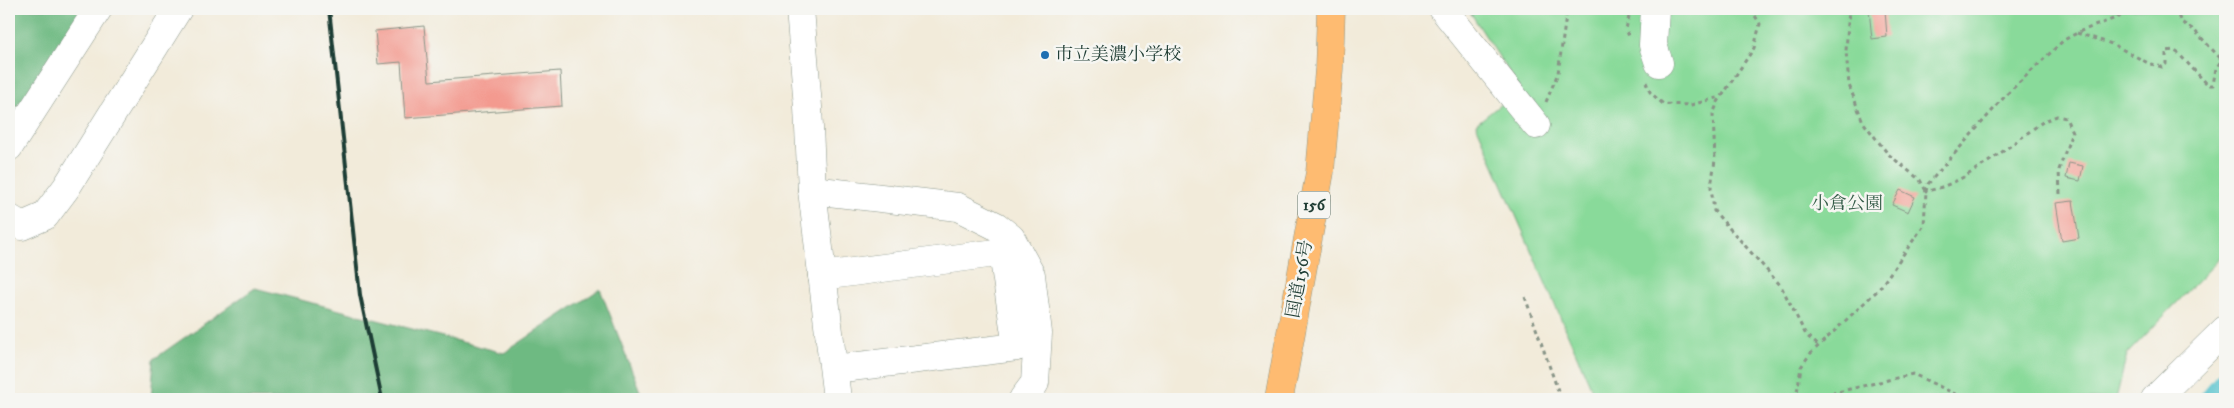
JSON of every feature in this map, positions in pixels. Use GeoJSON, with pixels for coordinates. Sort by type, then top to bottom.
{"type":"FeatureCollection","features":[{"type":"Feature","properties":{"kind":"highway","name":"国道156号"},"geometry":{"type":"LineString","coordinates":[[1279,399],[1320,172],[1328,69],[1330,9]]}},
{"type":"Feature","properties":{"kind":"street"},"geometry":{"type":"LineString","coordinates":[[9,147],[98,9]]}},
{"type":"Feature","properties":{"kind":"street"},"geometry":{"type":"LineString","coordinates":[[9,218],[22,226],[45,216],[66,188],[178,9]]}},
{"type":"Feature","properties":{"kind":"street"},"geometry":{"type":"LineString","coordinates":[[800,9],[812,190],[837,399]]}},
{"type":"Feature","properties":{"kind":"street"},"geometry":{"type":"LineString","coordinates":[[1443,9],[1536,125]]}},
{"type":"Feature","properties":{"kind":"street"},"geometry":{"type":"LineString","coordinates":[[1654,9],[1653,45],[1659,63]]}},
{"type":"Feature","properties":{"kind":"street"},"geometry":{"type":"LineString","coordinates":[[812,190],[958,207],[996,226],[1011,238],[1031,275],[1038,333],[1035,384],[1027,397]]}},
{"type":"Feature","properties":{"kind":"street"},"geometry":{"type":"LineString","coordinates":[[822,276],[996,253],[1004,260],[1017,347],[834,369]]}},
{"type":"Feature","properties":{"kind":"street"},"geometry":{"type":"LineString","coordinates":[[1012,316],[1024,318],[1027,397]]}},
{"type":"Feature","properties":{"kind":"street"},"geometry":{"type":"LineString","coordinates":[[2154,399],[2225,330]]}},
{"type":"Feature","properties":{"kind":"path"},"geometry":{"type":"LineString","coordinates":[[1536,125],[1558,74],[1567,9]]}},
{"type":"Feature","properties":{"kind":"path"},"geometry":{"type":"LineString","coordinates":[[1751,9],[1760,24],[1754,48],[1712,114],[1714,160],[1711,187],[1714,211],[1781,286],[1806,335],[1819,346]]}},
{"type":"Feature","properties":{"kind":"path"},"geometry":{"type":"LineString","coordinates":[[1849,9],[1846,51],[1849,85],[1863,122],[1888,154],[1920,180],[1926,191]]}},
{"type":"Feature","properties":{"kind":"path"},"geometry":{"type":"LineString","coordinates":[[1796,399],[1801,366],[1819,346],[1879,289],[1924,225],[1928,184],[2006,95],[2064,40],[2077,33],[2140,9]]}},
{"type":"Feature","properties":{"kind":"path"},"geometry":{"type":"LineString","coordinates":[[2077,33],[2112,44],[2148,63],[2162,67],[2166,64],[2166,51],[2173,50],[2208,86],[2214,86],[2216,68],[2224,60],[2194,30],[2181,22],[2175,9]]}},
{"type":"Feature","properties":{"kind":"path"},"geometry":{"type":"LineString","coordinates":[[1926,191],[1938,189],[1961,180],[2044,121],[2057,116],[2066,118],[2072,132],[2059,170],[2060,194]]}},
{"type":"Feature","properties":{"kind":"path"},"geometry":{"type":"LineString","coordinates":[[1525,297],[1561,399]]}},
{"type":"Feature","properties":{"kind":"path"},"geometry":{"type":"LineString","coordinates":[[1808,399],[1913,374],[1966,399]]}},
{"type":"Feature","properties":{"kind":"green space"},"geometry":{"type":"Polygon","coordinates":[[[9,9],[86,9],[9,141],[9,9]]]}},
{"type":"Feature","properties":{"kind":"green space","name":"小倉公園"},"geometry":{"type":"Polygon","coordinates":[[[1468,9],[2225,9],[2225,253],[2127,354],[2116,399],[1596,399],[1476,124],[1520,89],[1468,9]]]}},
{"type":"Feature","properties":{"kind":"green space"},"geometry":{"type":"Polygon","coordinates":[[[255,288],[504,353],[600,289],[643,399],[151,399],[154,359],[255,288]]]}},
{"type":"Feature","properties":{"kind":"building"},"geometry":{"type":"Polygon","coordinates":[[[1869,10],[1885,10],[1887,37],[1872,39],[1869,10]]]}},
{"type":"Feature","properties":{"kind":"building"},"geometry":{"type":"Polygon","coordinates":[[[424,26],[429,81],[560,71],[562,106],[405,118],[401,62],[378,64],[375,31],[424,26]]]}},
{"type":"Feature","properties":{"kind":"building"},"geometry":{"type":"Polygon","coordinates":[[[2069,163],[2083,166],[2080,181],[2066,178],[2069,163]]]}},
{"type":"Feature","properties":{"kind":"building"},"geometry":{"type":"Polygon","coordinates":[[[1900,190],[1915,197],[1908,212],[1892,205],[1900,190]]]}},
{"type":"Feature","properties":{"kind":"building"},"geometry":{"type":"Polygon","coordinates":[[[2073,201],[2079,238],[2062,241],[2056,203],[2073,201]]]}},
{"type":"Feature","properties":{"kind":"waterway"},"geometry":{"type":"LineString","coordinates":[[2209,399],[2225,380]]}},
{"type":"Feature","properties":{"kind":"railway"},"geometry":{"type":"LineString","coordinates":[[329,9],[360,295],[382,399]]}},
{"type":"Feature","properties":{"kind":"place","name":"市立美濃小学校"},"geometry":{"type":"Point","coordinates":[1045,55]}}]}
